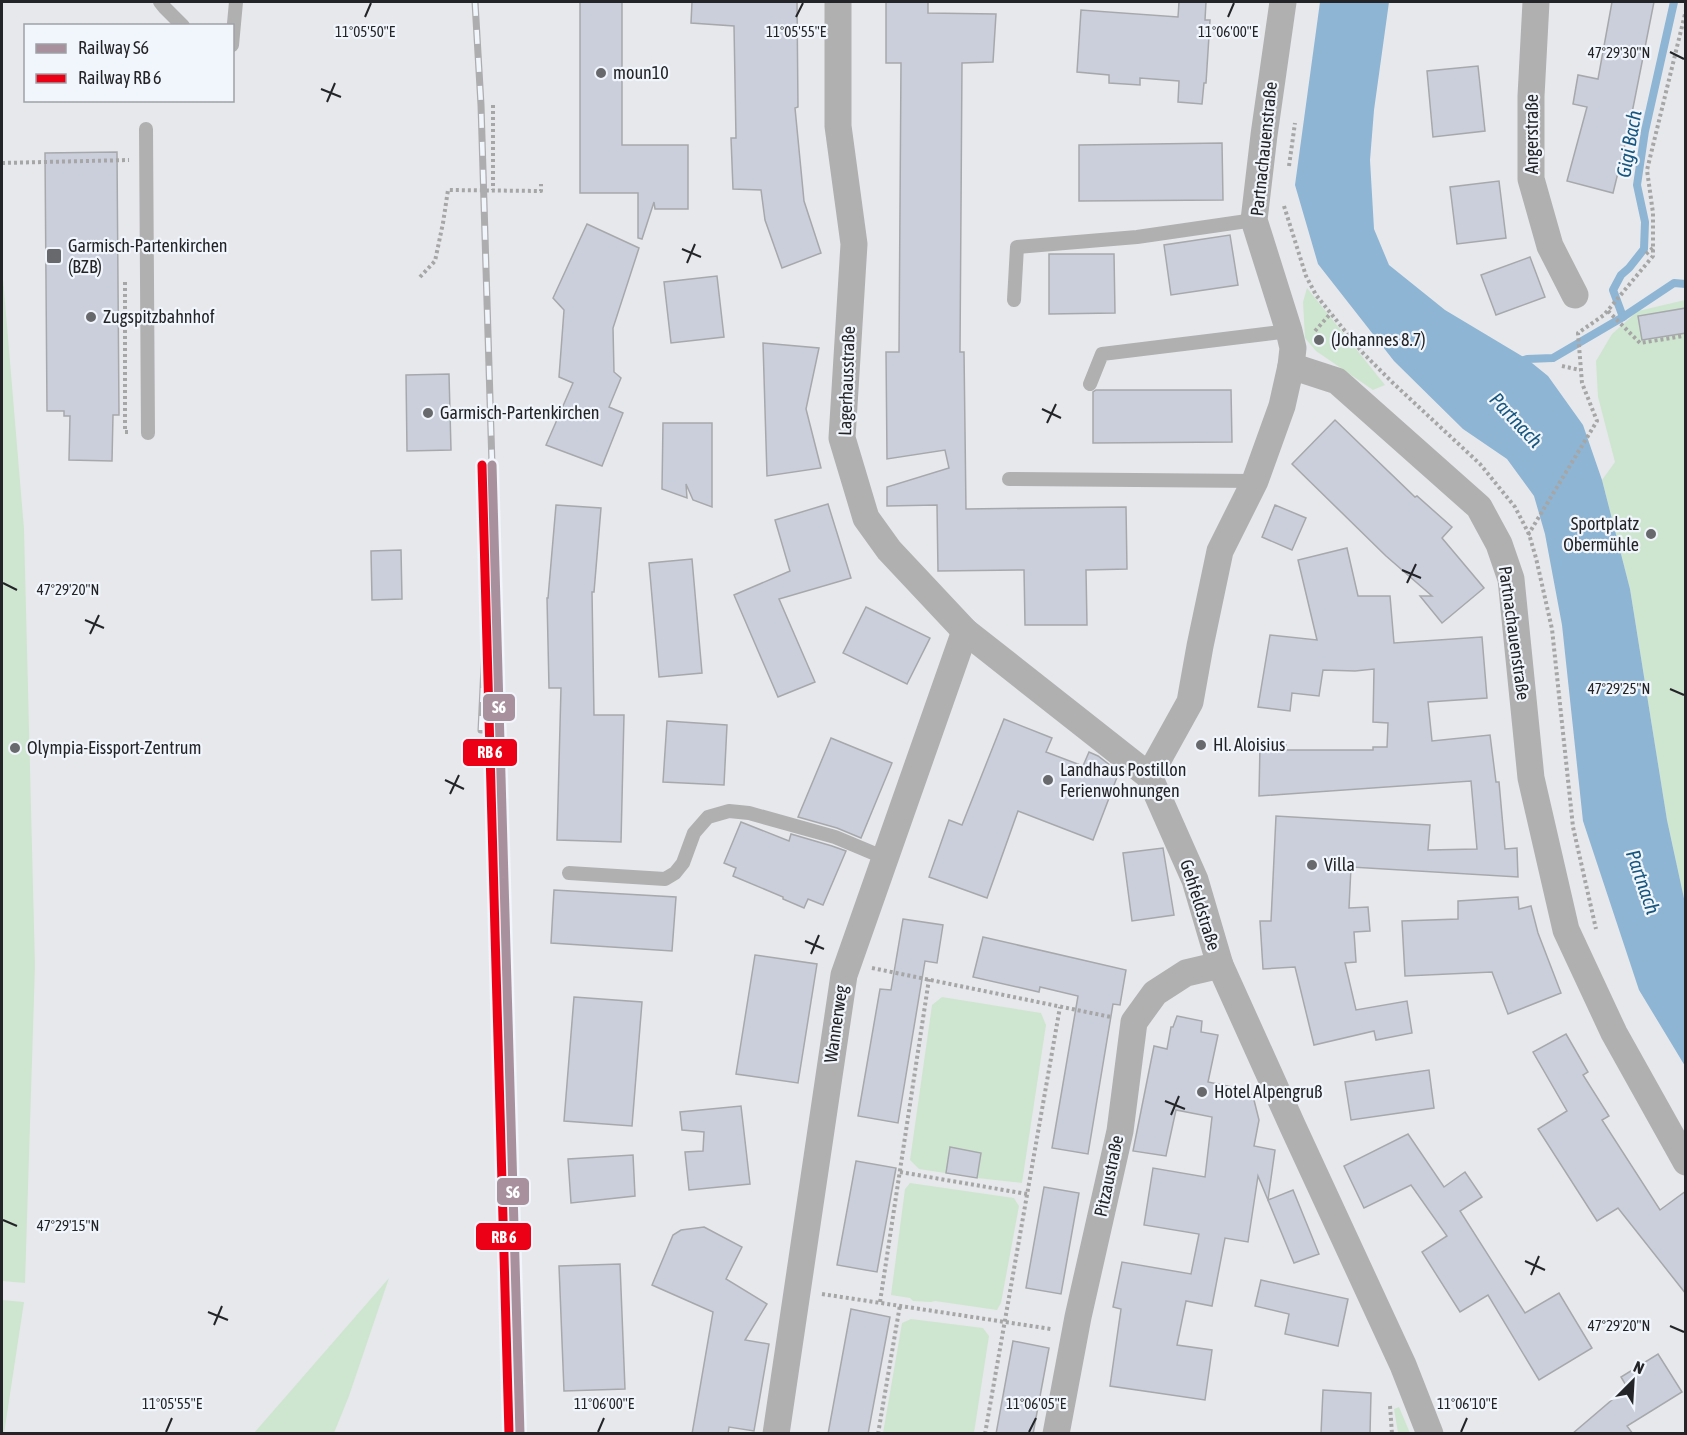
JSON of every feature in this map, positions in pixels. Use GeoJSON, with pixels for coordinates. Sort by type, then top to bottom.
{"type":"FeatureCollection","features":[{"type":"Feature","properties":{"kind":"street","name":"Lagerhausstraße"},"geometry":{"type":"LineString","coordinates":[[838,2],[838,126],[854,244],[842,438],[866,518],[889,550],[965,631],[1149,776]]}},
{"type":"Feature","properties":{"kind":"street","name":"Partnachauenstraße"},"geometry":{"type":"LineString","coordinates":[[1282,2],[1263,135],[1254,220],[1289,331],[1293,348],[1291,366],[1336,381],[1479,507],[1499,544],[1511,579],[1531,778],[1566,930],[1614,1033],[1686,1162]]}},
{"type":"Feature","properties":{"kind":"street","name":"Angerstraße"},"geometry":{"type":"LineString","coordinates":[[1536,2],[1531,96],[1530,179],[1550,246],[1575,295]]}},
{"type":"Feature","properties":{"kind":"street"},"geometry":{"type":"LineString","coordinates":[[1149,776],[1190,702],[1220,551],[1255,480],[1282,406],[1291,366]]}},
{"type":"Feature","properties":{"kind":"street","name":"Wannerweg"},"geometry":{"type":"LineString","coordinates":[[776,1434],[844,975],[965,631]]}},
{"type":"Feature","properties":{"kind":"street","name":"Gehfeldstraße"},"geometry":{"type":"LineString","coordinates":[[1149,776],[1195,880],[1220,965],[1403,1365],[1430,1434]]}},
{"type":"Feature","properties":{"kind":"street","name":"Pitzaustraße"},"geometry":{"type":"LineString","coordinates":[[1056,1434],[1078,1317],[1119,1131],[1134,1022],[1155,993],[1186,972],[1220,965]]}},
{"type":"Feature","properties":{"kind":"lane"},"geometry":{"type":"LineString","coordinates":[[160,2],[181,24]]}},
{"type":"Feature","properties":{"kind":"lane"},"geometry":{"type":"LineString","coordinates":[[234,24],[236,2]]}},
{"type":"Feature","properties":{"kind":"lane"},"geometry":{"type":"LineString","coordinates":[[146,129],[148,433]]}},
{"type":"Feature","properties":{"kind":"lane"},"geometry":{"type":"LineString","coordinates":[[1014,300],[1017,247],[1137,237],[1254,220]]}},
{"type":"Feature","properties":{"kind":"lane"},"geometry":{"type":"LineString","coordinates":[[1090,384],[1102,354],[1289,331]]}},
{"type":"Feature","properties":{"kind":"lane"},"geometry":{"type":"LineString","coordinates":[[1009,480],[1255,480]]}},
{"type":"Feature","properties":{"kind":"lane"},"geometry":{"type":"LineString","coordinates":[[569,873],[664,879],[675,873],[682,863],[694,833],[708,817],[729,811],[749,813],[835,837],[885,858]]}},
{"type":"Feature","properties":{"kind":"path"},"geometry":{"type":"LineString","coordinates":[[1537,521],[1597,421],[1582,383],[1578,333],[1613,306],[1653,256],[1653,213],[1647,170],[1686,10]]}},
{"type":"Feature","properties":{"kind":"path"},"geometry":{"type":"LineString","coordinates":[[493,105],[494,190]]}},
{"type":"Feature","properties":{"kind":"path"},"geometry":{"type":"LineString","coordinates":[[2,163],[129,160]]}},
{"type":"Feature","properties":{"kind":"path"},"geometry":{"type":"LineString","coordinates":[[420,277],[435,261],[448,190],[541,191],[541,184]]}},
{"type":"Feature","properties":{"kind":"path"},"geometry":{"type":"LineString","coordinates":[[1646,254],[1653,248]]}},
{"type":"Feature","properties":{"kind":"path"},"geometry":{"type":"LineString","coordinates":[[118,286],[125,287]]}},
{"type":"Feature","properties":{"kind":"path"},"geometry":{"type":"LineString","coordinates":[[1608,311],[1640,343],[1683,336]]}},
{"type":"Feature","properties":{"kind":"path"},"geometry":{"type":"LineString","coordinates":[[1562,366],[1580,370]]}},
{"type":"Feature","properties":{"kind":"path"},"geometry":{"type":"LineString","coordinates":[[848,963],[1134,1022]]}},
{"type":"Feature","properties":{"kind":"path"},"geometry":{"type":"LineString","coordinates":[[880,1302],[929,980]]}},
{"type":"Feature","properties":{"kind":"path"},"geometry":{"type":"LineString","coordinates":[[985,1434],[1060,1007]]}},
{"type":"Feature","properties":{"kind":"path"},"geometry":{"type":"LineString","coordinates":[[900,1172],[1027,1194]]}},
{"type":"Feature","properties":{"kind":"path"},"geometry":{"type":"LineString","coordinates":[[797,1290],[1060,1330]]}},
{"type":"Feature","properties":{"kind":"path"},"geometry":{"type":"LineString","coordinates":[[878,1434],[900,1305]]}},
{"type":"Feature","properties":{"kind":"green space","name":"Olympia-Eissport-Zentrum"},"geometry":{"type":"Polygon","coordinates":[[[2,266],[24,529],[35,966],[25,1283],[2,1281],[2,266]]]}},
{"type":"Feature","properties":{"kind":"green space"},"geometry":{"type":"Polygon","coordinates":[[[1307,288],[1385,385],[1373,390],[1316,351],[1305,338],[1303,302],[1307,288]]]}},
{"type":"Feature","properties":{"kind":"green space","name":"Sportplatz Obermühle"},"geometry":{"type":"Polygon","coordinates":[[[1685,300],[1685,903],[1667,820],[1630,589],[1602,480],[1615,462],[1598,397],[1596,361],[1612,334],[1638,311],[1685,300]]]}},
{"type":"Feature","properties":{"kind":"green space"},"geometry":{"type":"Polygon","coordinates":[[[942,997],[1041,1013],[1046,1025],[1022,1183],[919,1169],[910,1160],[932,1005],[942,997]]]}},
{"type":"Feature","properties":{"kind":"green space"},"geometry":{"type":"Polygon","coordinates":[[[910,1183],[1014,1198],[1019,1206],[1001,1303],[997,1310],[935,1301],[913,1301],[910,1298],[891,1295],[905,1189],[910,1183]]]}},
{"type":"Feature","properties":{"kind":"green space"},"geometry":{"type":"Polygon","coordinates":[[[389,1278],[334,1433],[254,1433],[389,1278]]]}},
{"type":"Feature","properties":{"kind":"green space"},"geometry":{"type":"Polygon","coordinates":[[[2,1300],[24,1302],[4,1434],[2,1433],[2,1300]]]}},
{"type":"Feature","properties":{"kind":"green space"},"geometry":{"type":"Polygon","coordinates":[[[911,1319],[983,1328],[989,1336],[974,1433],[883,1433],[902,1323],[911,1319]]]}},
{"type":"Feature","properties":{"kind":"green space"},"geometry":{"type":"Polygon","coordinates":[[[1399,1407],[1410,1433],[1398,1433],[1394,1409],[1399,1407]]]}},
{"type":"Feature","properties":{"kind":"water","name":"Partnach"},"geometry":{"type":"Polygon","coordinates":[[[1320,2],[1389,2],[1374,110],[1370,160],[1374,229],[1389,265],[1445,310],[1527,359],[1548,376],[1583,425],[1602,480],[1630,589],[1667,820],[1685,903],[1685,1066],[1639,990],[1583,821],[1562,625],[1545,534],[1534,496],[1507,459],[1463,429],[1394,361],[1318,264],[1295,185],[1320,2]]]}},
{"type":"Feature","properties":{"kind":"building","name":"moun10"},"geometry":{"type":"Polygon","coordinates":[[[580,2],[622,2],[622,145],[688,145],[688,209],[655,209],[654,202],[642,239],[638,238],[638,193],[580,193],[580,2]]]}},
{"type":"Feature","properties":{"kind":"building"},"geometry":{"type":"Polygon","coordinates":[[[692,2],[797,2],[798,107],[795,108],[804,201],[821,253],[782,268],[765,220],[761,190],[733,189],[731,138],[736,138],[734,26],[691,23],[692,2]]]}},
{"type":"Feature","properties":{"kind":"building"},"geometry":{"type":"Polygon","coordinates":[[[886,2],[928,2],[928,13],[996,14],[993,62],[962,63],[960,352],[964,352],[966,509],[1126,507],[1127,569],[1086,570],[1087,625],[1025,625],[1024,570],[938,571],[937,505],[887,506],[887,487],[949,468],[945,450],[887,459],[886,352],[899,352],[901,63],[886,63],[886,2]]]}},
{"type":"Feature","properties":{"kind":"building"},"geometry":{"type":"Polygon","coordinates":[[[1179,2],[1206,2],[1205,20],[1210,20],[1206,83],[1204,83],[1202,104],[1178,102],[1179,81],[1140,78],[1140,85],[1109,83],[1109,75],[1077,72],[1081,10],[1178,17],[1179,2]]]}},
{"type":"Feature","properties":{"kind":"building"},"geometry":{"type":"Polygon","coordinates":[[[1612,2],[1654,2],[1629,128],[1613,193],[1567,181],[1587,107],[1573,104],[1578,75],[1598,79],[1612,2]]]}},
{"type":"Feature","properties":{"kind":"building"},"geometry":{"type":"Polygon","coordinates":[[[1478,66],[1485,131],[1433,137],[1427,71],[1478,66]]]}},
{"type":"Feature","properties":{"kind":"building"},"geometry":{"type":"Polygon","coordinates":[[[1222,143],[1223,200],[1079,201],[1079,145],[1222,143]]]}},
{"type":"Feature","properties":{"kind":"building","name":"Zugspitzbahnhof"},"geometry":{"type":"Polygon","coordinates":[[[117,152],[119,415],[113,415],[112,461],[69,460],[70,416],[64,416],[64,411],[47,411],[45,153],[117,152]]]}},
{"type":"Feature","properties":{"kind":"building"},"geometry":{"type":"Polygon","coordinates":[[[1499,181],[1506,238],[1457,244],[1450,187],[1499,181]]]}},
{"type":"Feature","properties":{"kind":"building"},"geometry":{"type":"Polygon","coordinates":[[[587,224],[639,248],[613,328],[614,372],[621,378],[609,407],[623,413],[602,466],[546,445],[573,383],[559,377],[564,310],[553,298],[587,224]]]}},
{"type":"Feature","properties":{"kind":"building"},"geometry":{"type":"Polygon","coordinates":[[[1230,235],[1238,285],[1171,295],[1164,245],[1230,235]]]}},
{"type":"Feature","properties":{"kind":"building"},"geometry":{"type":"Polygon","coordinates":[[[1049,254],[1114,254],[1115,313],[1049,314],[1049,254]]]}},
{"type":"Feature","properties":{"kind":"building"},"geometry":{"type":"Polygon","coordinates":[[[1530,257],[1545,297],[1496,315],[1481,275],[1530,257]]]}},
{"type":"Feature","properties":{"kind":"building"},"geometry":{"type":"Polygon","coordinates":[[[717,276],[724,337],[671,343],[664,282],[717,276]]]}},
{"type":"Feature","properties":{"kind":"building"},"geometry":{"type":"Polygon","coordinates":[[[1686,308],[1686,333],[1642,340],[1638,316],[1686,308]]]}},
{"type":"Feature","properties":{"kind":"building"},"geometry":{"type":"Polygon","coordinates":[[[763,343],[819,348],[806,409],[821,468],[767,476],[763,343]]]}},
{"type":"Feature","properties":{"kind":"building","name":"Garmisch-Partenkirchen"},"geometry":{"type":"Polygon","coordinates":[[[449,374],[451,450],[407,451],[406,375],[449,374]]]}},
{"type":"Feature","properties":{"kind":"building"},"geometry":{"type":"Polygon","coordinates":[[[1096,390],[1231,390],[1232,442],[1093,443],[1093,392],[1096,390]]]}},
{"type":"Feature","properties":{"kind":"building"},"geometry":{"type":"Polygon","coordinates":[[[1335,420],[1415,497],[1417,496],[1452,527],[1442,538],[1484,588],[1442,623],[1420,596],[1432,596],[1386,556],[1292,464],[1335,420]]]}},
{"type":"Feature","properties":{"kind":"building"},"geometry":{"type":"Polygon","coordinates":[[[663,423],[712,423],[712,507],[693,500],[686,484],[687,498],[662,489],[663,423]]]}},
{"type":"Feature","properties":{"kind":"building"},"geometry":{"type":"Polygon","coordinates":[[[828,504],[851,578],[779,599],[815,682],[778,697],[734,595],[790,571],[775,520],[828,504]]]}},
{"type":"Feature","properties":{"kind":"building"},"geometry":{"type":"Polygon","coordinates":[[[556,505],[601,508],[594,592],[592,592],[594,715],[624,715],[621,842],[557,840],[561,688],[549,688],[547,598],[556,505]]]}},
{"type":"Feature","properties":{"kind":"building"},"geometry":{"type":"Polygon","coordinates":[[[1275,505],[1306,518],[1292,550],[1262,537],[1275,505]]]}},
{"type":"Feature","properties":{"kind":"building"},"geometry":{"type":"Polygon","coordinates":[[[1347,548],[1358,596],[1390,596],[1394,643],[1482,637],[1487,698],[1428,702],[1432,741],[1490,735],[1496,782],[1499,782],[1505,849],[1517,848],[1518,877],[1351,867],[1349,908],[1368,907],[1370,931],[1354,932],[1356,962],[1345,963],[1356,1010],[1407,1001],[1412,1033],[1376,1040],[1374,1031],[1314,1045],[1295,967],[1263,969],[1260,921],[1271,921],[1276,816],[1430,825],[1428,850],[1477,849],[1471,781],[1259,796],[1260,745],[1286,745],[1285,750],[1373,750],[1373,747],[1387,747],[1388,723],[1373,722],[1374,669],[1323,670],[1319,696],[1292,693],[1290,711],[1258,707],[1270,635],[1317,640],[1298,560],[1347,548]]]}},
{"type":"Feature","properties":{"kind":"building"},"geometry":{"type":"Polygon","coordinates":[[[401,550],[402,599],[372,600],[371,551],[401,550]]]}},
{"type":"Feature","properties":{"kind":"building"},"geometry":{"type":"Polygon","coordinates":[[[692,559],[702,673],[659,677],[649,563],[692,559]]]}},
{"type":"Feature","properties":{"kind":"building"},"geometry":{"type":"Polygon","coordinates":[[[866,607],[930,638],[907,684],[843,653],[866,607]]]}},
{"type":"Feature","properties":{"kind":"building","name":"Landhaus Postillon Ferienwohnungen"},"geometry":{"type":"Polygon","coordinates":[[[1004,719],[1052,738],[1046,752],[1083,766],[1089,752],[1119,772],[1093,840],[1018,811],[987,898],[929,877],[949,820],[962,825],[1004,719]]]}},
{"type":"Feature","properties":{"kind":"building"},"geometry":{"type":"Polygon","coordinates":[[[667,721],[727,725],[724,785],[663,782],[667,721]]]}},
{"type":"Feature","properties":{"kind":"building"},"geometry":{"type":"Polygon","coordinates":[[[831,738],[892,763],[861,838],[837,828],[798,817],[831,738]]]}},
{"type":"Feature","properties":{"kind":"building"},"geometry":{"type":"Polygon","coordinates":[[[741,822],[789,841],[791,834],[846,851],[823,905],[808,899],[804,908],[733,876],[736,868],[724,863],[741,822]]]}},
{"type":"Feature","properties":{"kind":"building"},"geometry":{"type":"Polygon","coordinates":[[[1163,848],[1174,915],[1132,921],[1123,853],[1163,848]]]}},
{"type":"Feature","properties":{"kind":"building"},"geometry":{"type":"Polygon","coordinates":[[[554,890],[676,897],[672,951],[551,943],[554,890]]]}},
{"type":"Feature","properties":{"kind":"building"},"geometry":{"type":"Polygon","coordinates":[[[1518,897],[1519,909],[1531,906],[1538,933],[1561,993],[1508,1014],[1492,972],[1405,976],[1402,921],[1458,919],[1458,901],[1518,897]]]}},
{"type":"Feature","properties":{"kind":"building"},"geometry":{"type":"Polygon","coordinates":[[[903,919],[943,925],[937,963],[925,961],[898,1123],[858,1116],[880,989],[891,990],[903,919]]]}},
{"type":"Feature","properties":{"kind":"building"},"geometry":{"type":"Polygon","coordinates":[[[983,937],[1126,970],[1120,1005],[1113,1004],[1088,1154],[1052,1148],[1078,996],[1040,987],[1039,992],[973,977],[983,937]]]}},
{"type":"Feature","properties":{"kind":"building"},"geometry":{"type":"Polygon","coordinates":[[[755,955],[817,964],[798,1083],[736,1074],[755,955]]]}},
{"type":"Feature","properties":{"kind":"building"},"geometry":{"type":"Polygon","coordinates":[[[574,997],[642,1002],[632,1126],[564,1121],[574,997]]]}},
{"type":"Feature","properties":{"kind":"building"},"geometry":{"type":"Polygon","coordinates":[[[1177,1016],[1202,1021],[1201,1032],[1218,1035],[1208,1082],[1246,1090],[1253,1096],[1259,1120],[1254,1146],[1275,1150],[1268,1200],[1293,1190],[1319,1254],[1294,1263],[1258,1176],[1248,1242],[1225,1238],[1212,1306],[1186,1301],[1177,1345],[1212,1350],[1205,1400],[1110,1386],[1121,1309],[1113,1307],[1122,1262],[1191,1274],[1199,1234],[1144,1225],[1153,1168],[1205,1177],[1212,1117],[1176,1110],[1166,1156],[1133,1151],[1154,1046],[1167,1049],[1171,1027],[1177,1016]]]}},
{"type":"Feature","properties":{"kind":"building"},"geometry":{"type":"Polygon","coordinates":[[[1566,1034],[1588,1072],[1583,1075],[1609,1116],[1602,1120],[1660,1210],[1686,1191],[1686,1294],[1618,1208],[1597,1221],[1538,1129],[1567,1111],[1533,1052],[1566,1034]]]}},
{"type":"Feature","properties":{"kind":"building"},"geometry":{"type":"Polygon","coordinates":[[[1429,1070],[1434,1108],[1351,1120],[1345,1082],[1429,1070]]]}},
{"type":"Feature","properties":{"kind":"building"},"geometry":{"type":"Polygon","coordinates":[[[741,1106],[750,1184],[689,1190],[685,1152],[703,1151],[704,1132],[682,1130],[680,1112],[741,1106]]]}},
{"type":"Feature","properties":{"kind":"building"},"geometry":{"type":"Polygon","coordinates":[[[1408,1134],[1444,1187],[1465,1172],[1482,1197],[1460,1211],[1525,1313],[1559,1293],[1592,1348],[1539,1380],[1488,1295],[1460,1312],[1422,1252],[1447,1236],[1411,1185],[1364,1208],[1344,1166],[1408,1134]]]}},
{"type":"Feature","properties":{"kind":"building"},"geometry":{"type":"Polygon","coordinates":[[[950,1147],[981,1153],[977,1178],[946,1173],[950,1147]]]}},
{"type":"Feature","properties":{"kind":"building"},"geometry":{"type":"Polygon","coordinates":[[[633,1155],[635,1196],[571,1203],[568,1159],[633,1155]]]}},
{"type":"Feature","properties":{"kind":"building"},"geometry":{"type":"Polygon","coordinates":[[[856,1161],[896,1168],[877,1272],[837,1265],[856,1161]]]}},
{"type":"Feature","properties":{"kind":"building"},"geometry":{"type":"Polygon","coordinates":[[[1044,1187],[1079,1193],[1061,1294],[1026,1288],[1044,1187]]]}},
{"type":"Feature","properties":{"kind":"building"},"geometry":{"type":"Polygon","coordinates":[[[704,1227],[742,1247],[726,1279],[767,1304],[745,1340],[769,1344],[754,1431],[729,1427],[728,1434],[692,1434],[713,1312],[652,1285],[673,1235],[681,1230],[704,1227]]]}},
{"type":"Feature","properties":{"kind":"building"},"geometry":{"type":"Polygon","coordinates":[[[620,1264],[625,1389],[564,1391],[559,1266],[620,1264]]]}},
{"type":"Feature","properties":{"kind":"building"},"geometry":{"type":"Polygon","coordinates":[[[1261,1280],[1348,1299],[1338,1346],[1285,1334],[1289,1314],[1255,1306],[1261,1280]]]}},
{"type":"Feature","properties":{"kind":"building"},"geometry":{"type":"Polygon","coordinates":[[[851,1309],[890,1317],[868,1434],[828,1434],[851,1309]]]}},
{"type":"Feature","properties":{"kind":"building"},"geometry":{"type":"Polygon","coordinates":[[[1013,1341],[1049,1348],[1033,1434],[996,1434],[1013,1341]]]}},
{"type":"Feature","properties":{"kind":"building"},"geometry":{"type":"Polygon","coordinates":[[[1658,1354],[1682,1392],[1627,1426],[1633,1434],[1572,1434],[1627,1387],[1621,1377],[1658,1354]]]}},
{"type":"Feature","properties":{"kind":"building"},"geometry":{"type":"Polygon","coordinates":[[[1323,1390],[1371,1393],[1370,1434],[1321,1434],[1323,1390]]]}},
{"type":"Feature","properties":{"kind":"waterway","name":"Gigi Bach"},"geometry":{"type":"LineString","coordinates":[[1623,317],[1613,290],[1621,275],[1644,249],[1645,222],[1637,185],[1645,131],[1674,2]]}},
{"type":"Feature","properties":{"kind":"waterway"},"geometry":{"type":"LineString","coordinates":[[1517,362],[1527,359],[1553,358],[1623,317],[1674,283],[1686,284]]}},
{"type":"Feature","properties":{"kind":"railway"},"geometry":{"type":"LineString","coordinates":[[475,2],[481,105],[492,465]]}},
{"type":"Feature","properties":{"kind":"railway"},"geometry":{"type":"LineString","coordinates":[[481,730],[492,497]]}},
{"type":"Feature","properties":{"kind":"rail line","name":"S6"},"geometry":{"type":"LineString","coordinates":[[492,465],[520,1434]]}},
{"type":"Feature","properties":{"kind":"transit line"},"geometry":{"type":"LineString","coordinates":[[482,465],[509,1434]]}},
{"type":"Feature","properties":{"kind":"place","name":"moun10"},"geometry":{"type":"Point","coordinates":[601,73]}},
{"type":"Feature","properties":{"kind":"place","name":"Garmisch-Partenkirchen (BZB)"},"geometry":{"type":"Point","coordinates":[54,256]}},
{"type":"Feature","properties":{"kind":"place","name":"Zugspitzbahnhof"},"geometry":{"type":"Point","coordinates":[91,317]}},
{"type":"Feature","properties":{"kind":"place","name":"(Johannes 8.7)"},"geometry":{"type":"Point","coordinates":[1319,340]}},
{"type":"Feature","properties":{"kind":"place","name":"Garmisch-Partenkirchen"},"geometry":{"type":"Point","coordinates":[428,413]}},
{"type":"Feature","properties":{"kind":"place","name":"Sportplatz Obermühle"},"geometry":{"type":"Point","coordinates":[1651,534]}},
{"type":"Feature","properties":{"kind":"place","name":"Hl. Aloisius"},"geometry":{"type":"Point","coordinates":[1201,745]}},
{"type":"Feature","properties":{"kind":"place","name":"Olympia-Eissport-Zentrum"},"geometry":{"type":"Point","coordinates":[15,748]}},
{"type":"Feature","properties":{"kind":"place","name":"Landhaus Postillon Ferienwohnungen"},"geometry":{"type":"Point","coordinates":[1048,780]}},
{"type":"Feature","properties":{"kind":"place","name":"Villa"},"geometry":{"type":"Point","coordinates":[1312,865]}},
{"type":"Feature","properties":{"kind":"place","name":"Hotel Alpengruß"},"geometry":{"type":"Point","coordinates":[1202,1092]}}]}
